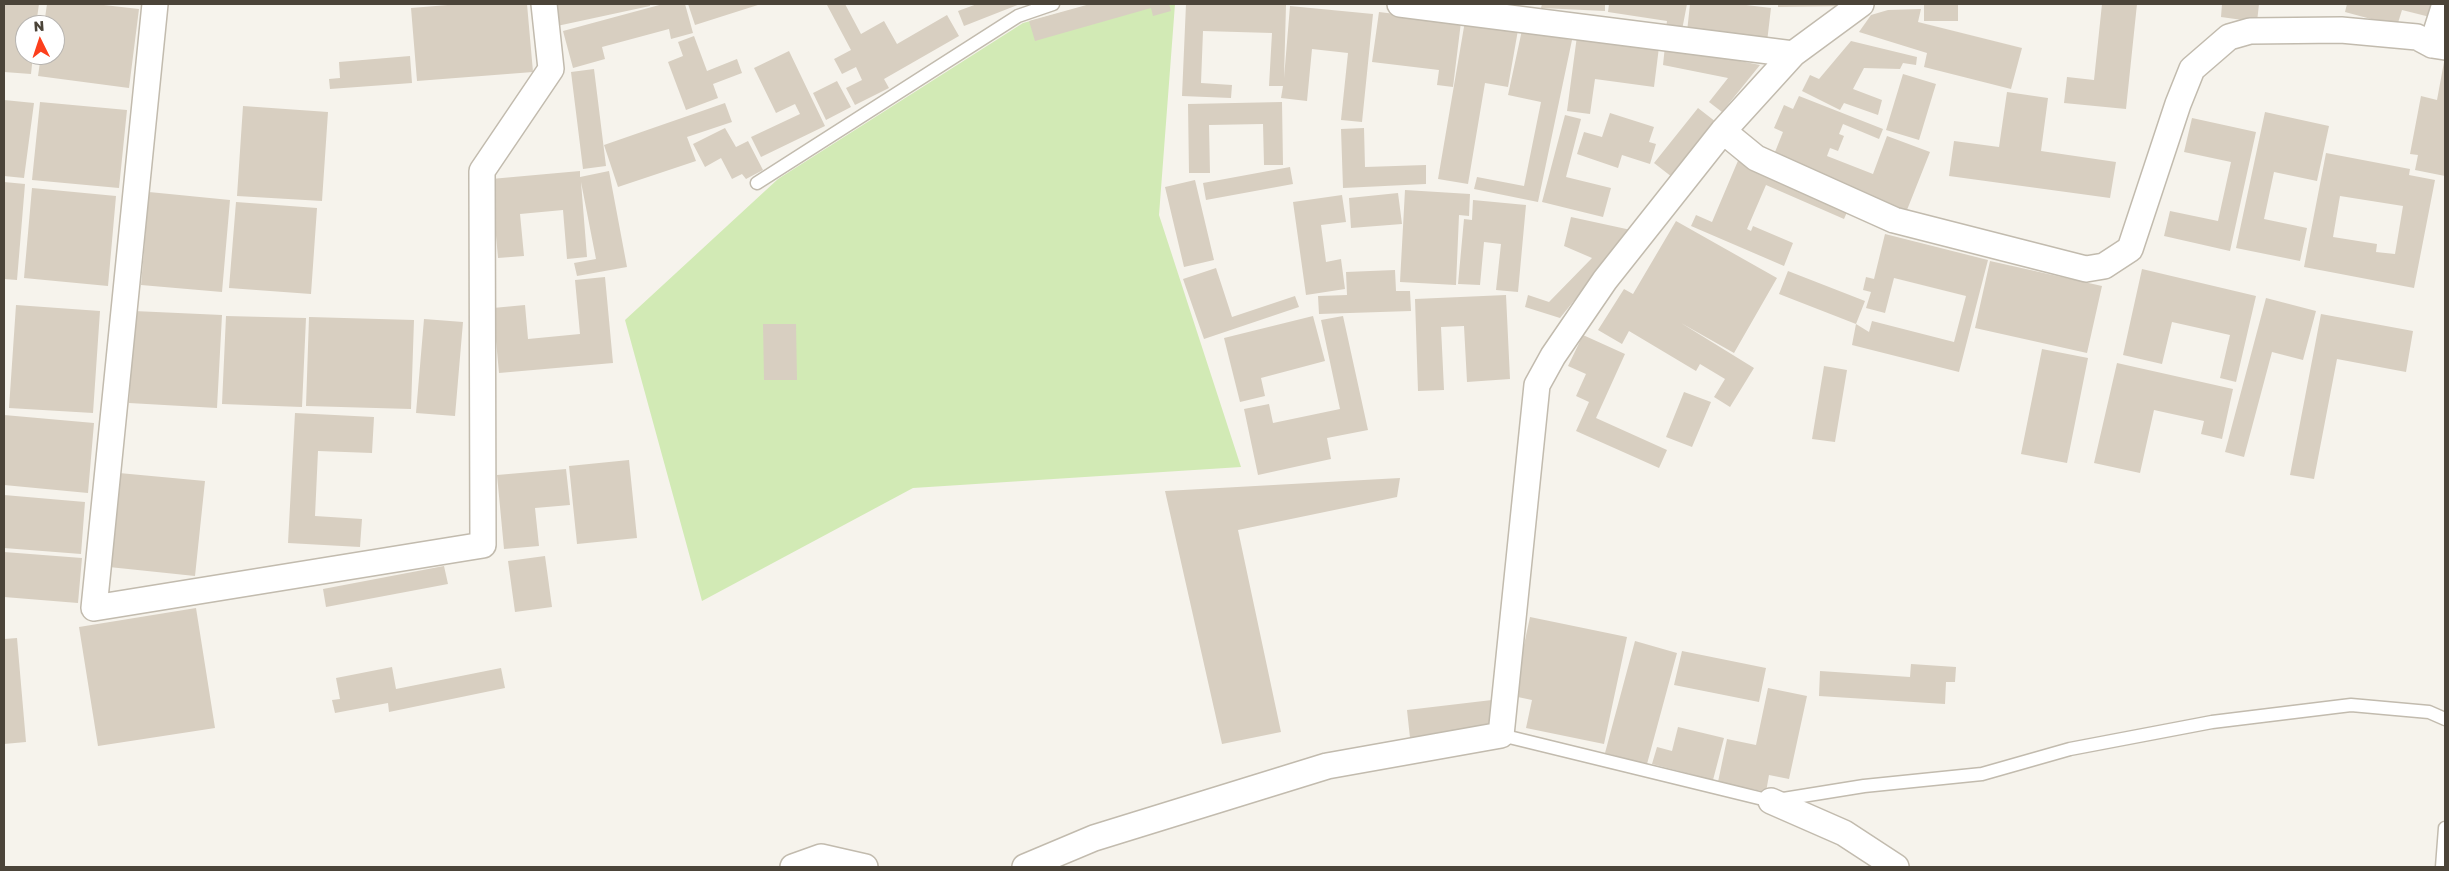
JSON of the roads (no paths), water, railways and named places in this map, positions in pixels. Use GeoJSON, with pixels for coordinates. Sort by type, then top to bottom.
{"type":"FeatureCollection","features":[{"type":"Feature","properties":{"kind":"street"},"geometry":{"type":"LineString","coordinates":[[155,4],[94,608],[483,545],[482,171],[551,69],[544,4]]}},
{"type":"Feature","properties":{"kind":"street"},"geometry":{"type":"LineString","coordinates":[[1400,4],[1793,54]]}},
{"type":"Feature","properties":{"kind":"street"},"geometry":{"type":"LineString","coordinates":[[1025,867],[1094,838],[1327,766],[1501,735],[1537,385],[1553,356],[1606,280],[1723,131],[1793,54],[1861,4]]}},
{"type":"Feature","properties":{"kind":"street"},"geometry":{"type":"LineString","coordinates":[[1723,131],[1756,158],[1894,220],[2086,269],[2104,266],[2130,249],[2178,104],[2192,69],[2228,37],[2250,31],[2341,30],[2417,37],[2438,46],[2445,4]]}},
{"type":"Feature","properties":{"kind":"street"},"geometry":{"type":"LineString","coordinates":[[1771,801],[1844,833],[1896,867]]}},
{"type":"Feature","properties":{"kind":"street"},"geometry":{"type":"LineString","coordinates":[[793,867],[821,857],[865,867]]}},
{"type":"Feature","properties":{"kind":"lane"},"geometry":{"type":"LineString","coordinates":[[757,182],[1018,16],[1053,4]]}},
{"type":"Feature","properties":{"kind":"lane"},"geometry":{"type":"LineString","coordinates":[[1501,735],[1771,801],[1864,786],[1982,774],[2070,749],[2222,721],[2351,705],[2429,712],[2445,720]]}},
{"type":"Feature","properties":{"kind":"lane"},"geometry":{"type":"LineString","coordinates":[[2442,867],[2445,828]]}}]}
